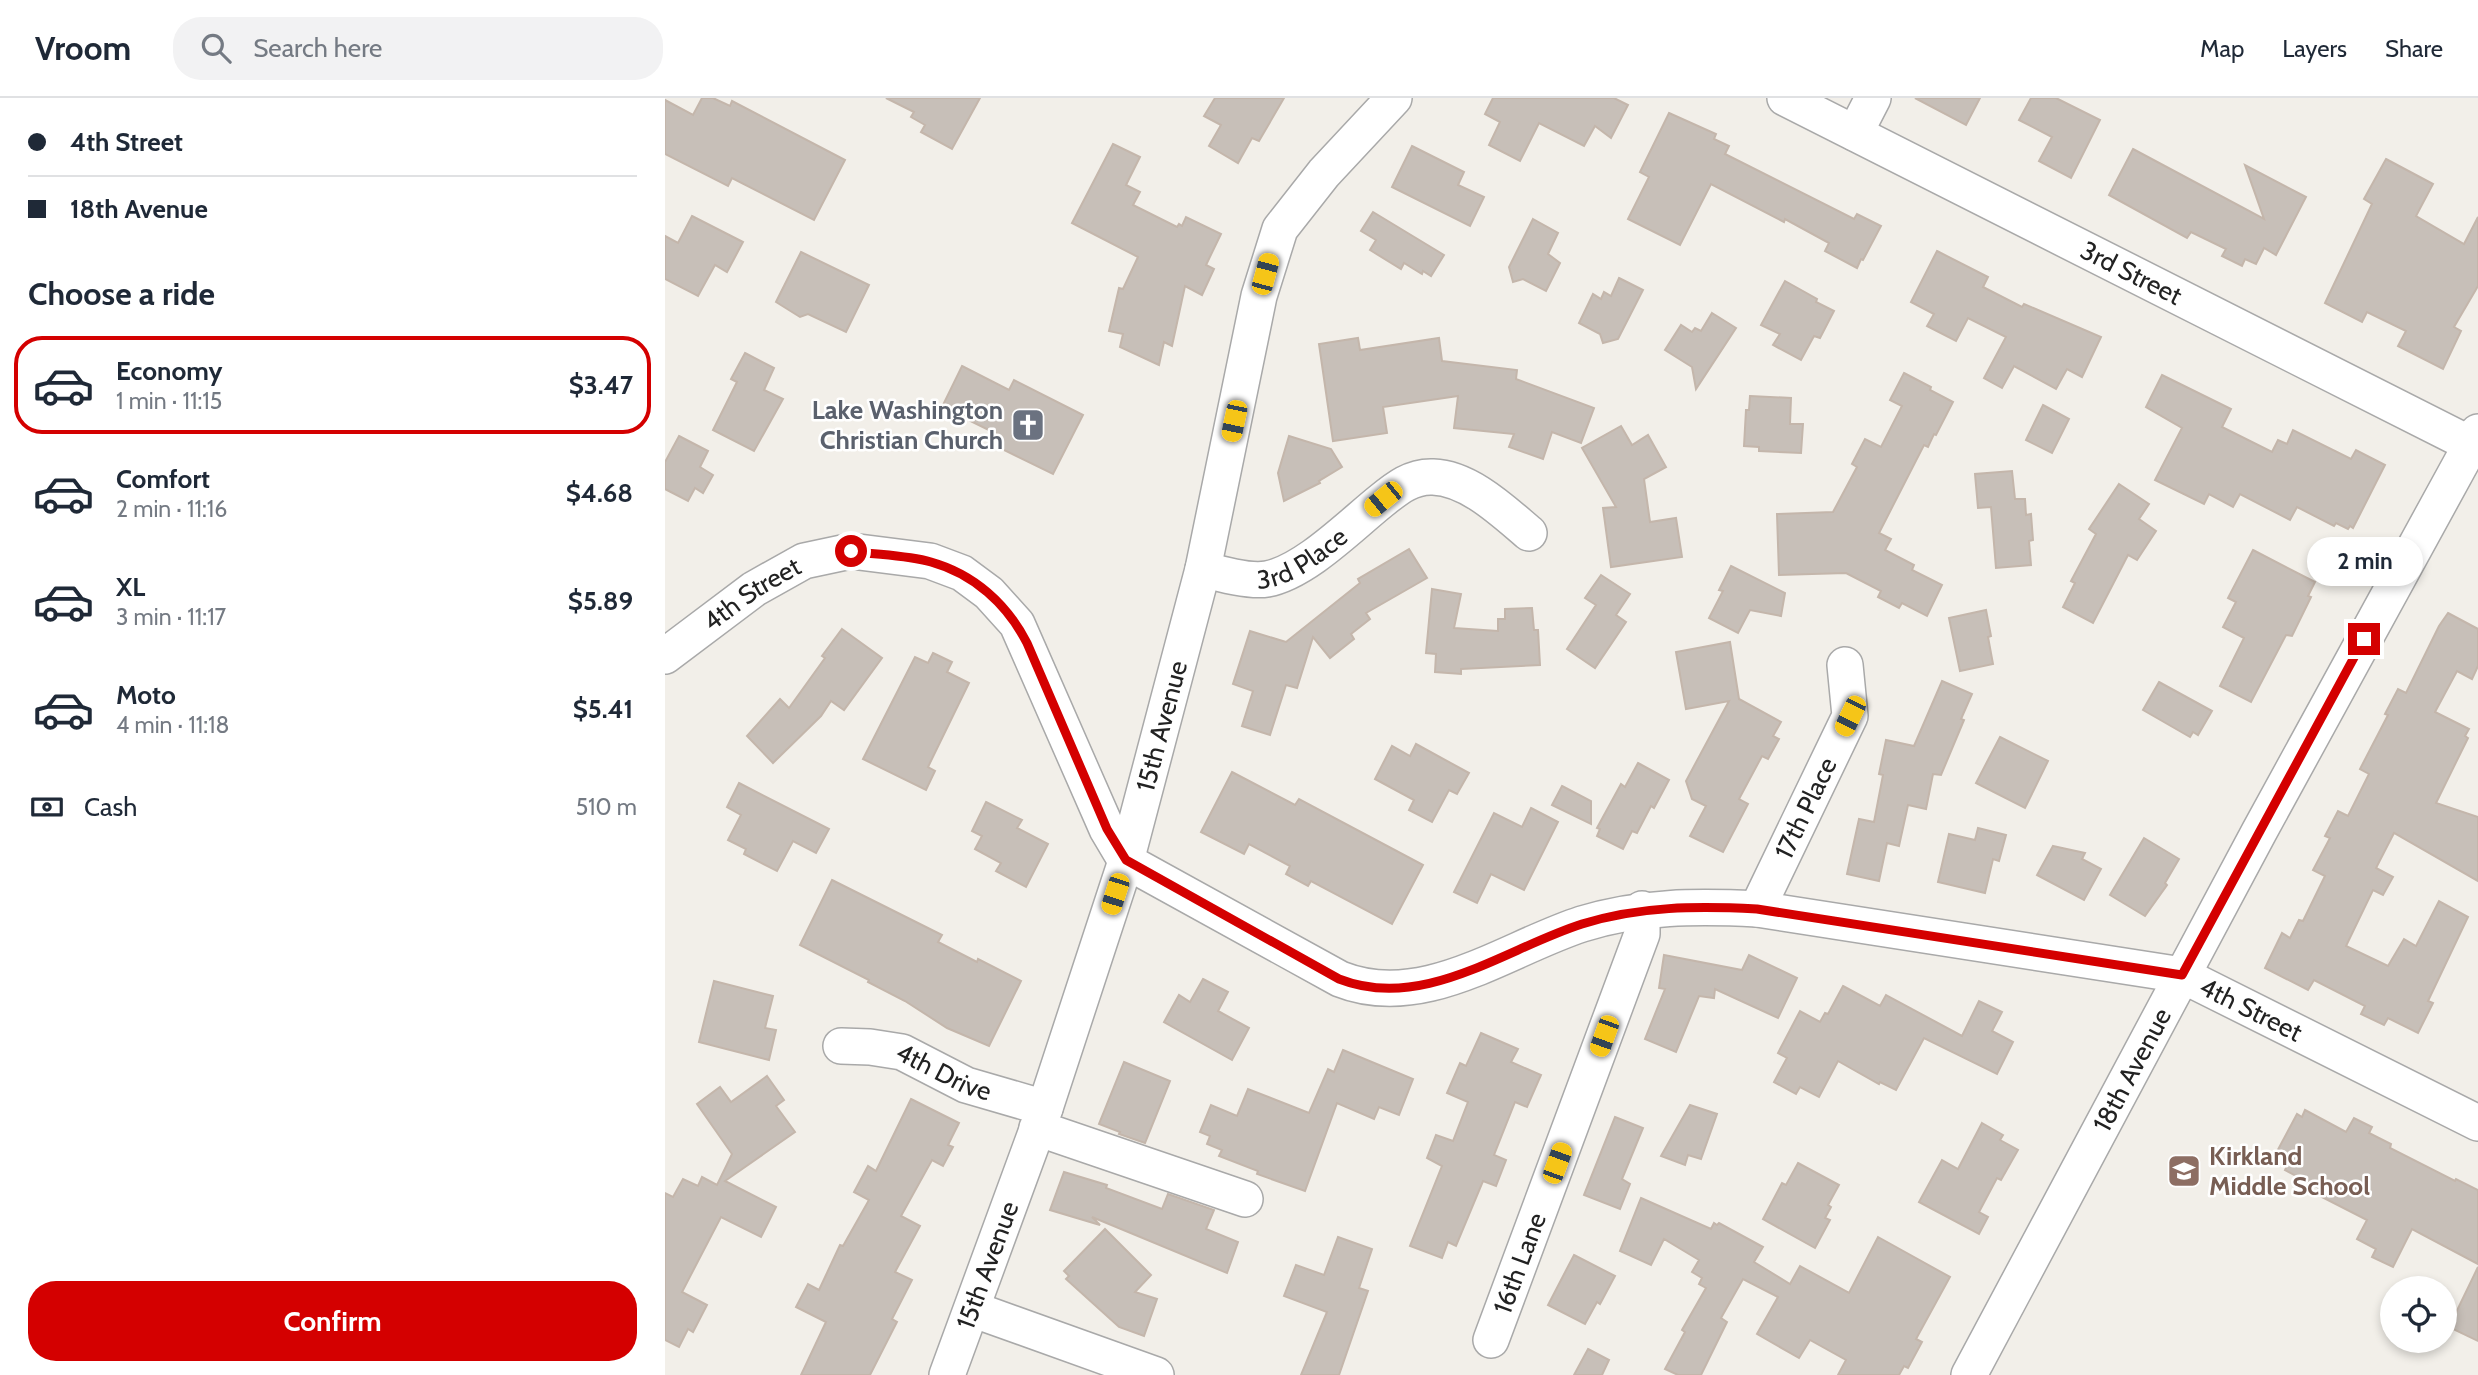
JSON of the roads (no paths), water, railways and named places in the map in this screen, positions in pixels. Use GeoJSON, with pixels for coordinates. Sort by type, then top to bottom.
{"type":"FeatureCollection","features":[{"type":"Feature","properties":{"kind":"street","name":"15th Avenue"},"geometry":{"type":"LineString","coordinates":[[947,1375],[1041,1118],[1126,860],[1203,569],[1259,296],[1280,229],[1324,173],[1394,98]]}},
{"type":"Feature","properties":{"kind":"street","name":"3rd Street"},"geometry":{"type":"LineString","coordinates":[[1785,98],[2476,441]]}},
{"type":"Feature","properties":{"kind":"street"},"geometry":{"type":"LineString","coordinates":[[1855,133],[1873,98]]}},
{"type":"Feature","properties":{"kind":"street","name":"18th Avenue"},"geometry":{"type":"LineString","coordinates":[[1969,1375],[2182,975],[2476,441]]}},
{"type":"Feature","properties":{"kind":"street","name":"3rd Place"},"geometry":{"type":"LineString","coordinates":[[1203,569],[1222,575],[1265,579],[1297,568],[1404,482],[1434,477],[1464,485],[1490,501],[1529,533]]}},
{"type":"Feature","properties":{"kind":"street","name":"4th Street"},"geometry":{"type":"LineString","coordinates":[[665,656],[754,589],[804,561],[851,551],[930,561],[962,573],[989,593],[1017,624],[1107,829],[1126,860],[1339,979],[1361,987],[1399,989],[1442,981],[1582,924],[1642,909],[1705,906],[1757,909],[2182,975],[2478,1123]]}},
{"type":"Feature","properties":{"kind":"street","name":"17th Place"},"geometry":{"type":"LineString","coordinates":[[1757,909],[1850,716],[1845,665]]}},
{"type":"Feature","properties":{"kind":"street","name":"16th Lane"},"geometry":{"type":"LineString","coordinates":[[1491,1340],[1642,934],[1642,909]]}},
{"type":"Feature","properties":{"kind":"street","name":"4th Drive"},"geometry":{"type":"LineString","coordinates":[[841,1046],[902,1052],[966,1085],[1041,1118],[1245,1199]]}},
{"type":"Feature","properties":{"kind":"street"},"geometry":{"type":"LineString","coordinates":[[972,1309],[1156,1375]]}},
{"type":"Feature","properties":{"kind":"place","name":"Lake Washington Christian Church"},"geometry":{"type":"Point","coordinates":[1028,425]}},
{"type":"Feature","properties":{"kind":"place","name":"Kirkland Middle School"},"geometry":{"type":"Point","coordinates":[2184,1171]}}]}
